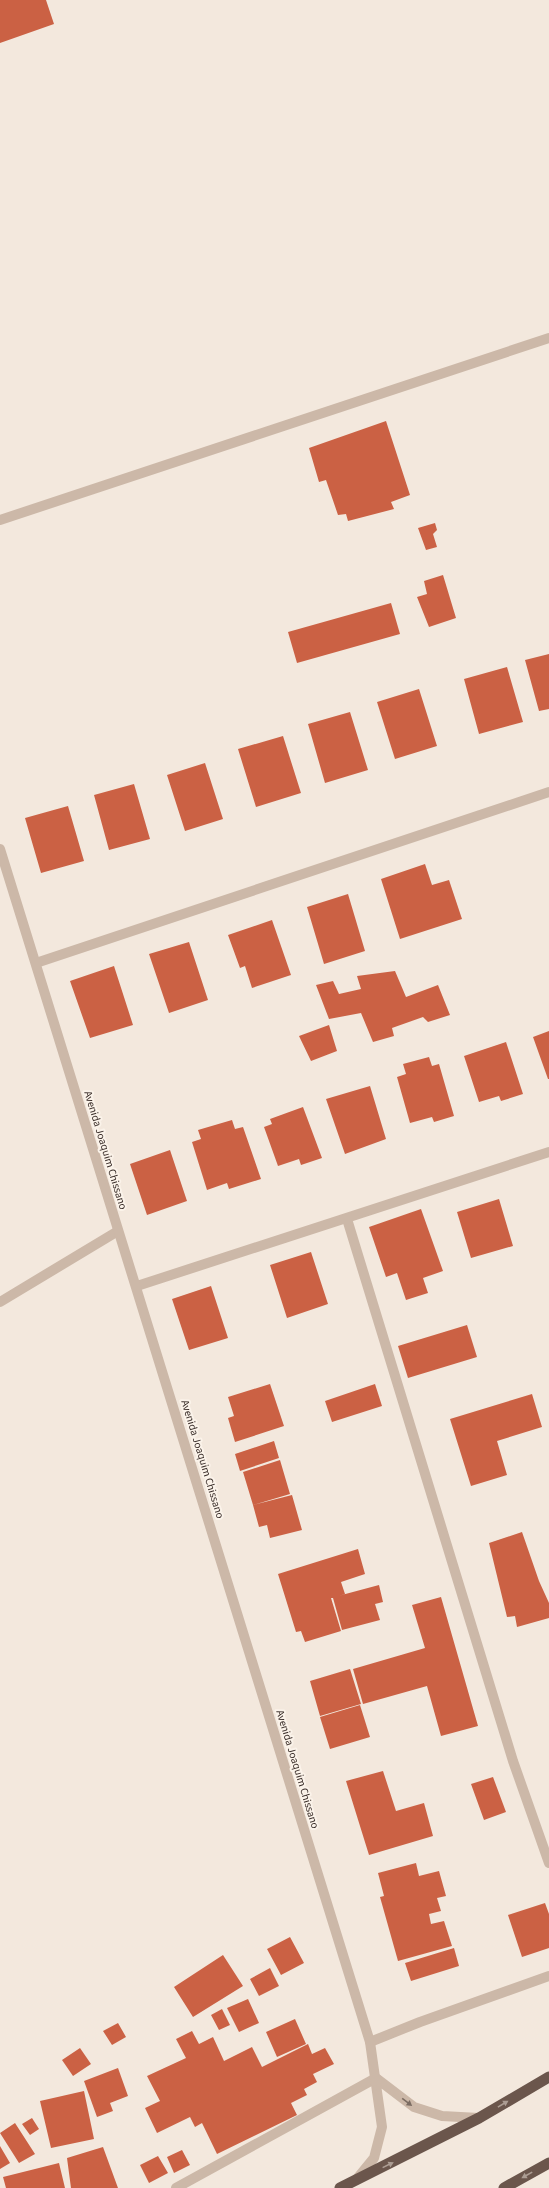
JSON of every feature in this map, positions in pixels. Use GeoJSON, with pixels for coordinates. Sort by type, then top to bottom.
{"type":"FeatureCollection","features":[{"type":"Feature","properties":{"kind":"highway"},"geometry":{"type":"LineString","coordinates":[[340,2188],[479,2118],[549,2077]]}},
{"type":"Feature","properties":{"kind":"highway"},"geometry":{"type":"LineString","coordinates":[[509,2186],[549,2163]]}},
{"type":"Feature","properties":{"kind":"street"},"geometry":{"type":"LineString","coordinates":[[0,520],[549,338]]}},
{"type":"Feature","properties":{"kind":"street"},"geometry":{"type":"LineString","coordinates":[[36,963],[549,792]]}},
{"type":"Feature","properties":{"kind":"street","name":"Avenida Joaquim Chissano"},"geometry":{"type":"LineString","coordinates":[[0,849],[118,1231],[137,1286],[370,2042],[382,2127],[374,2158],[355,2181]]}},
{"type":"Feature","properties":{"kind":"street"},"geometry":{"type":"LineString","coordinates":[[137,1286],[347,1219],[549,1152]]}},
{"type":"Feature","properties":{"kind":"street"},"geometry":{"type":"LineString","coordinates":[[347,1219],[513,1761],[549,1863]]}},
{"type":"Feature","properties":{"kind":"street"},"geometry":{"type":"LineString","coordinates":[[0,1302],[118,1231]]}},
{"type":"Feature","properties":{"kind":"street"},"geometry":{"type":"LineString","coordinates":[[370,2042],[420,2022],[549,1976]]}},
{"type":"Feature","properties":{"kind":"street"},"geometry":{"type":"LineString","coordinates":[[176,2188],[376,2078],[414,2107],[442,2116],[479,2118]]}},
{"type":"Feature","properties":{"kind":"building"},"geometry":{"type":"Polygon","coordinates":[[[0,0],[46,0],[54,24],[0,43],[0,0]]]}},
{"type":"Feature","properties":{"kind":"building"},"geometry":{"type":"Polygon","coordinates":[[[386,421],[410,495],[391,502],[394,509],[348,521],[346,514],[338,515],[326,480],[319,482],[309,448],[386,421]]]}},
{"type":"Feature","properties":{"kind":"building"},"geometry":{"type":"Polygon","coordinates":[[[435,523],[437,530],[433,534],[437,547],[426,550],[418,528],[435,523]]]}},
{"type":"Feature","properties":{"kind":"building"},"geometry":{"type":"Polygon","coordinates":[[[443,575],[456,618],[429,627],[417,597],[427,594],[424,581],[443,575]]]}},
{"type":"Feature","properties":{"kind":"building"},"geometry":{"type":"Polygon","coordinates":[[[391,603],[400,634],[297,663],[288,632],[391,603]]]}},
{"type":"Feature","properties":{"kind":"building"},"geometry":{"type":"Polygon","coordinates":[[[549,654],[549,709],[539,711],[525,660],[549,654]]]}},
{"type":"Feature","properties":{"kind":"building"},"geometry":{"type":"Polygon","coordinates":[[[507,667],[523,722],[479,734],[464,679],[507,667]]]}},
{"type":"Feature","properties":{"kind":"building"},"geometry":{"type":"Polygon","coordinates":[[[419,689],[437,746],[395,759],[377,702],[419,689]]]}},
{"type":"Feature","properties":{"kind":"building"},"geometry":{"type":"Polygon","coordinates":[[[350,712],[368,770],[325,783],[308,724],[350,712]]]}},
{"type":"Feature","properties":{"kind":"building"},"geometry":{"type":"Polygon","coordinates":[[[283,736],[301,793],[256,807],[238,749],[283,736]]]}},
{"type":"Feature","properties":{"kind":"building"},"geometry":{"type":"Polygon","coordinates":[[[205,763],[223,819],[185,831],[167,775],[205,763]]]}},
{"type":"Feature","properties":{"kind":"building"},"geometry":{"type":"Polygon","coordinates":[[[134,784],[150,839],[109,850],[94,795],[134,784]]]}},
{"type":"Feature","properties":{"kind":"building"},"geometry":{"type":"Polygon","coordinates":[[[68,806],[84,861],[41,873],[25,818],[68,806]]]}},
{"type":"Feature","properties":{"kind":"building"},"geometry":{"type":"Polygon","coordinates":[[[425,864],[432,885],[449,880],[462,919],[400,939],[381,879],[425,864]]]}},
{"type":"Feature","properties":{"kind":"building"},"geometry":{"type":"Polygon","coordinates":[[[348,894],[365,951],[324,964],[307,907],[348,894]]]}},
{"type":"Feature","properties":{"kind":"building"},"geometry":{"type":"Polygon","coordinates":[[[272,920],[291,975],[252,988],[245,966],[240,968],[228,935],[272,920]]]}},
{"type":"Feature","properties":{"kind":"building"},"geometry":{"type":"Polygon","coordinates":[[[189,942],[208,1000],[169,1013],[149,954],[189,942]]]}},
{"type":"Feature","properties":{"kind":"building"},"geometry":{"type":"Polygon","coordinates":[[[114,966],[133,1025],[90,1038],[70,981],[114,966]]]}},
{"type":"Feature","properties":{"kind":"building"},"geometry":{"type":"Polygon","coordinates":[[[395,971],[406,997],[438,985],[450,1015],[428,1022],[423,1017],[392,1028],[394,1036],[373,1042],[361,1013],[329,1019],[316,985],[333,981],[339,994],[361,989],[357,976],[395,971]]]}},
{"type":"Feature","properties":{"kind":"building"},"geometry":{"type":"Polygon","coordinates":[[[329,1025],[337,1051],[311,1061],[299,1036],[329,1025]]]}},
{"type":"Feature","properties":{"kind":"building"},"geometry":{"type":"Polygon","coordinates":[[[549,1031],[549,1079],[548,1079],[533,1037],[549,1031]]]}},
{"type":"Feature","properties":{"kind":"building"},"geometry":{"type":"Polygon","coordinates":[[[506,1042],[523,1094],[501,1101],[499,1096],[479,1102],[464,1056],[506,1042]]]}},
{"type":"Feature","properties":{"kind":"building"},"geometry":{"type":"Polygon","coordinates":[[[429,1057],[432,1066],[439,1064],[454,1116],[434,1122],[432,1117],[410,1123],[397,1077],[406,1074],[403,1064],[429,1057]]]}},
{"type":"Feature","properties":{"kind":"building"},"geometry":{"type":"Polygon","coordinates":[[[370,1086],[386,1139],[345,1154],[326,1099],[370,1086]]]}},
{"type":"Feature","properties":{"kind":"building"},"geometry":{"type":"Polygon","coordinates":[[[303,1107],[322,1158],[301,1165],[299,1159],[278,1166],[264,1127],[272,1124],[270,1119],[303,1107]]]}},
{"type":"Feature","properties":{"kind":"building"},"geometry":{"type":"Polygon","coordinates":[[[232,1120],[235,1129],[243,1127],[261,1179],[229,1189],[227,1183],[207,1190],[192,1142],[201,1139],[198,1130],[232,1120]]]}},
{"type":"Feature","properties":{"kind":"building"},"geometry":{"type":"Polygon","coordinates":[[[170,1150],[187,1201],[147,1215],[130,1164],[170,1150]]]}},
{"type":"Feature","properties":{"kind":"building"},"geometry":{"type":"Polygon","coordinates":[[[499,1199],[513,1246],[471,1258],[457,1212],[499,1199]]]}},
{"type":"Feature","properties":{"kind":"building"},"geometry":{"type":"Polygon","coordinates":[[[421,1209],[443,1271],[423,1278],[428,1293],[406,1300],[397,1273],[386,1277],[369,1227],[421,1209]]]}},
{"type":"Feature","properties":{"kind":"building"},"geometry":{"type":"Polygon","coordinates":[[[311,1252],[328,1304],[287,1318],[270,1265],[311,1252]]]}},
{"type":"Feature","properties":{"kind":"building"},"geometry":{"type":"Polygon","coordinates":[[[211,1286],[228,1338],[189,1350],[172,1299],[211,1286]]]}},
{"type":"Feature","properties":{"kind":"building"},"geometry":{"type":"Polygon","coordinates":[[[467,1325],[477,1357],[408,1378],[398,1346],[467,1325]]]}},
{"type":"Feature","properties":{"kind":"building"},"geometry":{"type":"Polygon","coordinates":[[[270,1384],[284,1426],[235,1442],[228,1418],[234,1416],[228,1397],[270,1384]]]}},
{"type":"Feature","properties":{"kind":"building"},"geometry":{"type":"Polygon","coordinates":[[[375,1384],[382,1406],[332,1422],[325,1401],[375,1384]]]}},
{"type":"Feature","properties":{"kind":"building"},"geometry":{"type":"Polygon","coordinates":[[[532,1394],[542,1427],[497,1441],[507,1475],[471,1486],[450,1419],[532,1394]]]}},
{"type":"Feature","properties":{"kind":"building"},"geometry":{"type":"Polygon","coordinates":[[[274,1441],[279,1458],[240,1471],[235,1454],[274,1441]]]}},
{"type":"Feature","properties":{"kind":"building"},"geometry":{"type":"Polygon","coordinates":[[[280,1460],[290,1494],[253,1505],[243,1472],[280,1460]]]}},
{"type":"Feature","properties":{"kind":"building"},"geometry":{"type":"Polygon","coordinates":[[[292,1495],[302,1530],[270,1538],[267,1525],[259,1527],[253,1505],[292,1495]]]}},
{"type":"Feature","properties":{"kind":"building"},"geometry":{"type":"Polygon","coordinates":[[[522,1532],[539,1581],[549,1603],[549,1618],[517,1627],[515,1616],[507,1617],[489,1543],[522,1532]]]}},
{"type":"Feature","properties":{"kind":"building"},"geometry":{"type":"Polygon","coordinates":[[[358,1549],[365,1574],[341,1582],[345,1594],[338,1596],[379,1585],[383,1602],[375,1604],[380,1620],[342,1630],[333,1598],[331,1598],[341,1631],[305,1642],[301,1631],[296,1632],[278,1574],[358,1549]]]}},
{"type":"Feature","properties":{"kind":"building"},"geometry":{"type":"Polygon","coordinates":[[[441,1597],[478,1726],[441,1736],[427,1686],[363,1704],[353,1669],[425,1648],[412,1605],[441,1597]]]}},
{"type":"Feature","properties":{"kind":"building"},"geometry":{"type":"Polygon","coordinates":[[[350,1669],[361,1704],[320,1716],[310,1681],[350,1669]]]}},
{"type":"Feature","properties":{"kind":"building"},"geometry":{"type":"Polygon","coordinates":[[[360,1705],[370,1737],[330,1749],[320,1717],[360,1705]]]}},
{"type":"Feature","properties":{"kind":"building"},"geometry":{"type":"Polygon","coordinates":[[[383,1771],[396,1811],[424,1803],[433,1836],[369,1855],[346,1781],[383,1771]]]}},
{"type":"Feature","properties":{"kind":"building"},"geometry":{"type":"Polygon","coordinates":[[[493,1777],[506,1812],[484,1820],[471,1784],[493,1777]]]}},
{"type":"Feature","properties":{"kind":"building"},"geometry":{"type":"Polygon","coordinates":[[[416,1863],[419,1876],[439,1871],[446,1896],[437,1898],[441,1911],[429,1914],[431,1924],[444,1921],[452,1946],[398,1961],[380,1897],[384,1896],[378,1873],[416,1863]]]}},
{"type":"Feature","properties":{"kind":"building"},"geometry":{"type":"Polygon","coordinates":[[[545,1903],[549,1914],[549,1948],[522,1957],[508,1915],[545,1903]]]}},
{"type":"Feature","properties":{"kind":"building"},"geometry":{"type":"Polygon","coordinates":[[[290,1937],[304,1963],[281,1975],[267,1949],[290,1937]]]}},
{"type":"Feature","properties":{"kind":"building"},"geometry":{"type":"Polygon","coordinates":[[[454,1948],[459,1966],[411,1981],[405,1963],[454,1948]]]}},
{"type":"Feature","properties":{"kind":"building"},"geometry":{"type":"Polygon","coordinates":[[[223,1955],[243,1986],[193,2017],[174,1987],[223,1955]]]}},
{"type":"Feature","properties":{"kind":"building"},"geometry":{"type":"Polygon","coordinates":[[[270,1968],[279,1986],[259,1996],[250,1979],[270,1968]]]}},
{"type":"Feature","properties":{"kind":"building"},"geometry":{"type":"Polygon","coordinates":[[[248,1999],[259,2023],[239,2032],[227,2008],[248,1999]]]}},
{"type":"Feature","properties":{"kind":"building"},"geometry":{"type":"Polygon","coordinates":[[[222,2009],[230,2025],[219,2030],[211,2015],[222,2009]]]}},
{"type":"Feature","properties":{"kind":"building"},"geometry":{"type":"Polygon","coordinates":[[[295,2019],[306,2044],[277,2057],[266,2032],[295,2019]]]}},
{"type":"Feature","properties":{"kind":"building"},"geometry":{"type":"Polygon","coordinates":[[[118,2023],[126,2037],[112,2045],[103,2031],[118,2023]]]}},
{"type":"Feature","properties":{"kind":"building"},"geometry":{"type":"Polygon","coordinates":[[[192,2031],[199,2044],[213,2037],[224,2061],[252,2047],[262,2067],[308,2044],[312,2054],[325,2048],[334,2064],[313,2074],[317,2082],[304,2089],[307,2095],[291,2103],[297,2115],[217,2154],[202,2123],[195,2127],[190,2117],[157,2133],[145,2108],[160,2101],[147,2076],[186,2058],[176,2039],[192,2031]]]}},
{"type":"Feature","properties":{"kind":"building"},"geometry":{"type":"Polygon","coordinates":[[[80,2048],[91,2064],[73,2076],[62,2060],[80,2048]]]}},
{"type":"Feature","properties":{"kind":"building"},"geometry":{"type":"Polygon","coordinates":[[[118,2068],[128,2096],[110,2103],[113,2111],[97,2117],[84,2081],[118,2068]]]}},
{"type":"Feature","properties":{"kind":"building"},"geometry":{"type":"Polygon","coordinates":[[[84,2091],[94,2139],[51,2148],[40,2101],[84,2091]]]}},
{"type":"Feature","properties":{"kind":"building"},"geometry":{"type":"Polygon","coordinates":[[[32,2118],[39,2129],[30,2135],[22,2124],[32,2118]]]}},
{"type":"Feature","properties":{"kind":"building"},"geometry":{"type":"Polygon","coordinates":[[[15,2123],[35,2154],[19,2163],[0,2133],[15,2123]]]}},
{"type":"Feature","properties":{"kind":"building"},"geometry":{"type":"Polygon","coordinates":[[[0,2146],[10,2163],[0,2169],[0,2146]]]}},
{"type":"Feature","properties":{"kind":"building"},"geometry":{"type":"Polygon","coordinates":[[[103,2147],[118,2188],[71,2188],[67,2158],[103,2147]]]}},
{"type":"Feature","properties":{"kind":"building"},"geometry":{"type":"Polygon","coordinates":[[[182,2150],[190,2165],[174,2173],[167,2157],[182,2150]]]}},
{"type":"Feature","properties":{"kind":"building"},"geometry":{"type":"Polygon","coordinates":[[[158,2156],[168,2173],[149,2183],[140,2165],[158,2156]]]}},
{"type":"Feature","properties":{"kind":"building"},"geometry":{"type":"Polygon","coordinates":[[[59,2163],[65,2188],[6,2188],[3,2177],[59,2163]]]}}]}
